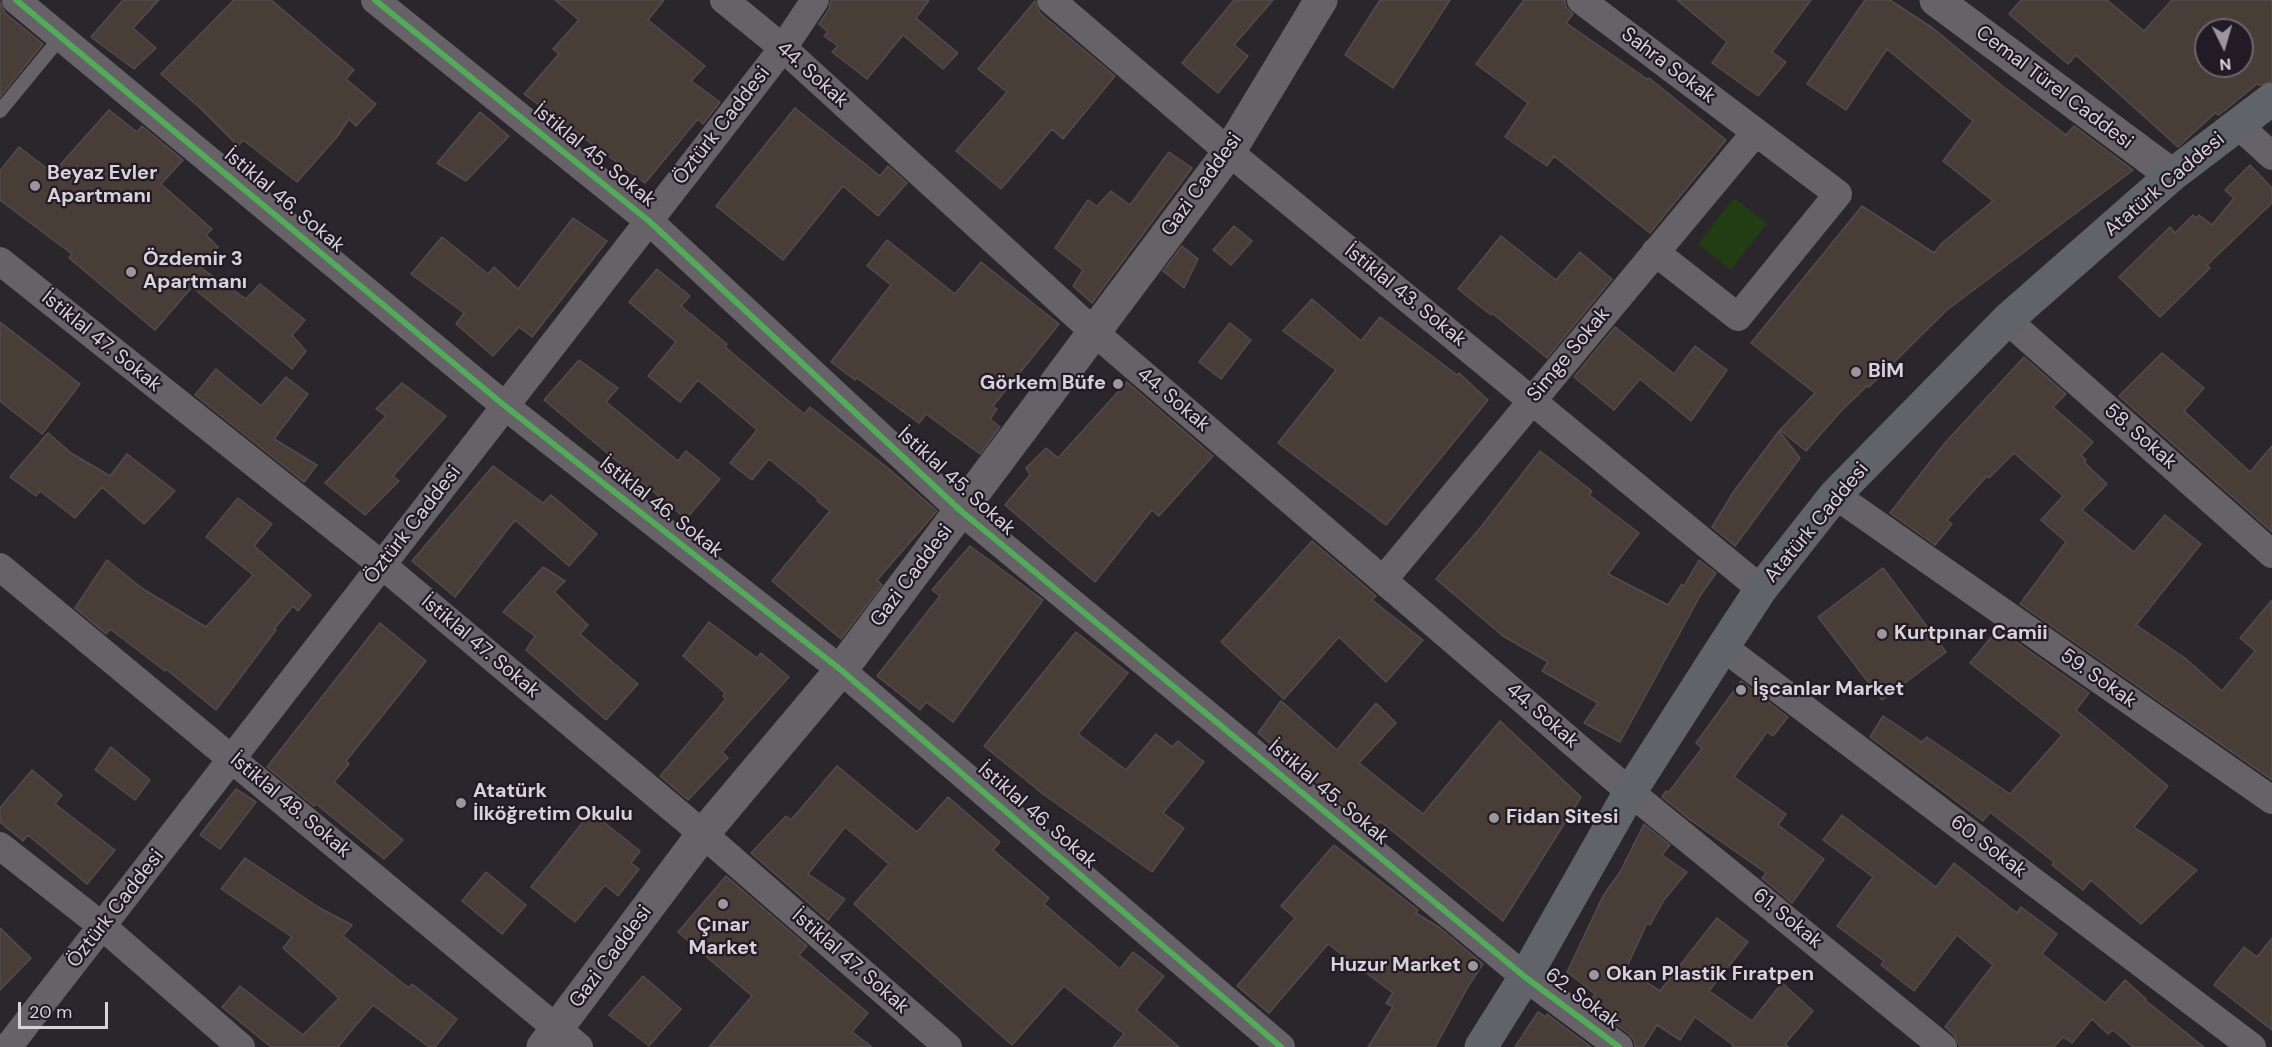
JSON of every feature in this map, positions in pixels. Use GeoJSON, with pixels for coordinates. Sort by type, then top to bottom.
{"type":"FeatureCollection","features":[{"type":"Feature","properties":{"kind":"main road","name":"Atatürk Caddesi"},"geometry":{"type":"LineString","coordinates":[[1481,1047],[1525,976],[1630,792],[1723,646],[1761,589],[1835,495],[2007,320],[2172,175],[2272,99]]}},
{"type":"Feature","properties":{"kind":"street","name":"İstiklal 46. Sokak"},"geometry":{"type":"LineString","coordinates":[[16,0],[505,406],[841,670],[1281,1047]]}},
{"type":"Feature","properties":{"kind":"street","name":"İstiklal 45. Sokak"},"geometry":{"type":"LineString","coordinates":[[375,0],[649,221],[961,511],[1525,976]]}},
{"type":"Feature","properties":{"kind":"street","name":"44. Sokak"},"geometry":{"type":"LineString","coordinates":[[724,0],[783,48],[1094,332],[1630,792]]}},
{"type":"Feature","properties":{"kind":"street","name":"Öztürk Caddesi"},"geometry":{"type":"LineString","coordinates":[[8,1047],[783,48],[815,0]]}},
{"type":"Feature","properties":{"kind":"street","name":"İstiklal 43. Sokak"},"geometry":{"type":"LineString","coordinates":[[1051,0],[1228,152],[1761,589]]}},
{"type":"Feature","properties":{"kind":"street","name":"Gazi Caddesi"},"geometry":{"type":"LineString","coordinates":[[560,1041],[703,834],[841,670],[1228,152],[1321,0]]}},
{"type":"Feature","properties":{"kind":"street","name":"Sahra Sokak"},"geometry":{"type":"LineString","coordinates":[[1581,0],[1838,194],[1738,316],[1655,252]]}},
{"type":"Feature","properties":{"kind":"street","name":"Cemal Türel Caddesi"},"geometry":{"type":"LineString","coordinates":[[1936,0],[2172,175]]}},
{"type":"Feature","properties":{"kind":"street"},"geometry":{"type":"LineString","coordinates":[[2238,125],[2272,156]]}},
{"type":"Feature","properties":{"kind":"street","name":"Simge Sokak"},"geometry":{"type":"LineString","coordinates":[[1384,579],[1755,133]]}},
{"type":"Feature","properties":{"kind":"street","name":"İstiklal 47. Sokak"},"geometry":{"type":"LineString","coordinates":[[0,261],[382,565],[703,834],[948,1047]]}},
{"type":"Feature","properties":{"kind":"street","name":"58. Sokak"},"geometry":{"type":"LineString","coordinates":[[2007,320],[2272,554]]}},
{"type":"Feature","properties":{"kind":"street","name":"59. Sokak"},"geometry":{"type":"LineString","coordinates":[[1835,495],[2272,800]]}},
{"type":"Feature","properties":{"kind":"street","name":"İstiklal 48. Sokak"},"geometry":{"type":"LineString","coordinates":[[0,567],[232,758],[560,1041]]}},
{"type":"Feature","properties":{"kind":"street","name":"60. Sokak"},"geometry":{"type":"LineString","coordinates":[[1723,646],[2252,1047]]}},
{"type":"Feature","properties":{"kind":"street","name":"61. Sokak"},"geometry":{"type":"LineString","coordinates":[[1630,792],[1943,1047]]}},
{"type":"Feature","properties":{"kind":"street"},"geometry":{"type":"LineString","coordinates":[[0,846],[102,927],[241,1047]]}},
{"type":"Feature","properties":{"kind":"street","name":"62. Sokak"},"geometry":{"type":"LineString","coordinates":[[1525,976],[1619,1047]]}},
{"type":"Feature","properties":{"kind":"lane"},"geometry":{"type":"LineString","coordinates":[[0,111],[51,49]]}},
{"type":"Feature","properties":{"kind":"green space"},"geometry":{"type":"Polygon","coordinates":[[[1734,198],[1767,223],[1731,270],[1698,244],[1734,198]]]}},
{"type":"Feature","properties":{"kind":"building"},"geometry":{"type":"Polygon","coordinates":[[[123,0],[159,0],[133,28],[156,48],[134,69],[91,37],[123,0]]]}},
{"type":"Feature","properties":{"kind":"building"},"geometry":{"type":"Polygon","coordinates":[[[234,0],[271,0],[354,70],[346,79],[376,104],[356,126],[349,119],[337,137],[297,182],[243,140],[238,146],[199,107],[161,74],[234,0]]]}},
{"type":"Feature","properties":{"kind":"building"},"geometry":{"type":"Polygon","coordinates":[[[555,0],[664,0],[648,20],[705,66],[691,81],[720,102],[703,124],[698,119],[645,183],[524,94],[559,54],[553,49],[579,20],[555,0]]]}},
{"type":"Feature","properties":{"kind":"building"},"geometry":{"type":"Polygon","coordinates":[[[831,0],[929,0],[916,18],[958,53],[943,69],[903,35],[867,79],[832,52],[838,46],[824,36],[828,32],[819,24],[829,9],[831,0]]]}},
{"type":"Feature","properties":{"kind":"building"},"geometry":{"type":"Polygon","coordinates":[[[1234,0],[1273,0],[1234,45],[1248,56],[1218,93],[1182,63],[1234,0]]]}},
{"type":"Feature","properties":{"kind":"building"},"geometry":{"type":"Polygon","coordinates":[[[1380,0],[1450,0],[1393,88],[1345,55],[1380,0]]]}},
{"type":"Feature","properties":{"kind":"building"},"geometry":{"type":"Polygon","coordinates":[[[1524,0],[1565,0],[1566,7],[1573,14],[1566,23],[1647,79],[1649,78],[1726,140],[1650,233],[1554,156],[1547,166],[1505,137],[1528,103],[1476,64],[1524,0]]]}},
{"type":"Feature","properties":{"kind":"building"},"geometry":{"type":"Polygon","coordinates":[[[1677,0],[1811,0],[1772,52],[1786,62],[1758,96],[1712,63],[1727,42],[1677,0]]]}},
{"type":"Feature","properties":{"kind":"building"},"geometry":{"type":"Polygon","coordinates":[[[1865,0],[1890,0],[1934,29],[2066,135],[2074,126],[2133,170],[1947,310],[1869,387],[1867,386],[1840,412],[1806,451],[1780,430],[1815,393],[1751,343],[1862,206],[1934,253],[1942,243],[1993,201],[1943,161],[1973,121],[1887,49],[1846,110],[1807,84],[1865,0]]]}},
{"type":"Feature","properties":{"kind":"building"},"geometry":{"type":"Polygon","coordinates":[[[2021,0],[2107,0],[2144,31],[2172,0],[2272,0],[2272,81],[2257,84],[2219,115],[2215,113],[2178,147],[2076,55],[2068,64],[2009,14],[2021,0]]]}},
{"type":"Feature","properties":{"kind":"building"},"geometry":{"type":"Polygon","coordinates":[[[0,1],[5,13],[43,44],[0,97],[0,1]]]}},
{"type":"Feature","properties":{"kind":"building"},"geometry":{"type":"Polygon","coordinates":[[[1035,1],[1040,13],[1115,76],[1063,139],[1052,129],[1001,189],[956,151],[1007,92],[978,69],[1035,1]]]}},
{"type":"Feature","properties":{"kind":"building"},"geometry":{"type":"Polygon","coordinates":[[[795,108],[880,176],[888,166],[907,183],[878,216],[843,186],[783,260],[716,206],[795,108]]]}},
{"type":"Feature","properties":{"kind":"building"},"geometry":{"type":"Polygon","coordinates":[[[109,110],[137,132],[142,126],[183,160],[161,184],[212,229],[206,235],[218,247],[201,268],[246,299],[260,284],[305,320],[292,335],[306,351],[292,369],[192,287],[155,330],[69,258],[72,254],[0,200],[0,171],[19,147],[53,173],[109,110]]]}},
{"type":"Feature","properties":{"kind":"building"},"geometry":{"type":"Polygon","coordinates":[[[480,112],[509,136],[466,181],[437,163],[480,112]]]}},
{"type":"Feature","properties":{"kind":"building"},"geometry":{"type":"Polygon","coordinates":[[[1169,152],[1192,168],[1092,303],[1073,286],[1083,270],[1055,248],[1088,200],[1097,206],[1111,191],[1130,205],[1169,152]]]}},
{"type":"Feature","properties":{"kind":"building"},"geometry":{"type":"Polygon","coordinates":[[[2250,165],[2272,188],[2272,203],[2207,265],[2210,268],[2160,317],[2119,277],[2170,227],[2175,233],[2193,215],[2196,218],[2199,215],[2212,225],[2234,198],[2225,190],[2250,165]]]}},
{"type":"Feature","properties":{"kind":"building"},"geometry":{"type":"Polygon","coordinates":[[[573,218],[607,241],[532,337],[519,327],[493,356],[456,324],[464,313],[411,274],[442,237],[488,274],[494,267],[518,289],[573,218]]]}},
{"type":"Feature","properties":{"kind":"building"},"geometry":{"type":"Polygon","coordinates":[[[1234,226],[1252,241],[1231,265],[1213,250],[1234,226]]]}},
{"type":"Feature","properties":{"kind":"building"},"geometry":{"type":"Polygon","coordinates":[[[1501,236],[1556,280],[1580,252],[1612,279],[1547,358],[1492,313],[1491,315],[1458,289],[1501,236]]]}},
{"type":"Feature","properties":{"kind":"building"},"geometry":{"type":"Polygon","coordinates":[[[887,240],[955,294],[981,262],[1059,324],[993,406],[997,409],[990,419],[1000,427],[980,454],[926,414],[919,423],[831,362],[891,285],[867,266],[887,240]]]}},
{"type":"Feature","properties":{"kind":"building"},"geometry":{"type":"Polygon","coordinates":[[[1182,246],[1198,259],[1184,288],[1163,271],[1182,246]]]}},
{"type":"Feature","properties":{"kind":"building"},"geometry":{"type":"Polygon","coordinates":[[[657,269],[690,296],[681,306],[727,344],[725,347],[804,414],[810,407],[889,469],[937,511],[877,580],[882,585],[841,639],[772,581],[830,511],[769,459],[752,480],[730,463],[757,430],[698,380],[680,402],[648,376],[676,342],[629,302],[657,269]]]}},
{"type":"Feature","properties":{"kind":"building"},"geometry":{"type":"Polygon","coordinates":[[[1312,299],[1361,341],[1380,317],[1457,375],[1459,373],[1488,400],[1386,525],[1278,443],[1336,370],[1283,331],[1312,299]]]}},
{"type":"Feature","properties":{"kind":"building"},"geometry":{"type":"Polygon","coordinates":[[[0,322],[80,384],[42,434],[0,401],[0,322]]]}},
{"type":"Feature","properties":{"kind":"building"},"geometry":{"type":"Polygon","coordinates":[[[1230,323],[1251,340],[1221,379],[1199,362],[1230,323]]]}},
{"type":"Feature","properties":{"kind":"building"},"geometry":{"type":"Polygon","coordinates":[[[1615,327],[1674,374],[1695,346],[1727,370],[1691,421],[1640,379],[1614,410],[1574,377],[1615,327]]]}},
{"type":"Feature","properties":{"kind":"building"},"geometry":{"type":"Polygon","coordinates":[[[2162,353],[2204,388],[2184,411],[2250,472],[2272,446],[2272,532],[2119,396],[2162,353]]]}},
{"type":"Feature","properties":{"kind":"building"},"geometry":{"type":"Polygon","coordinates":[[[2024,357],[2066,394],[2053,407],[2093,442],[2081,455],[2086,460],[2084,462],[2107,484],[2082,510],[2134,552],[2165,515],[2201,544],[2136,625],[2185,658],[2222,691],[2255,651],[2240,638],[2272,600],[2272,780],[2020,604],[2066,542],[2041,520],[2063,496],[2014,453],[1989,478],[1987,476],[1947,520],[1952,524],[1935,545],[1890,513],[1944,444],[2024,357]]]}},
{"type":"Feature","properties":{"kind":"building"},"geometry":{"type":"Polygon","coordinates":[[[579,360],[618,388],[606,402],[678,461],[686,451],[720,479],[686,519],[544,400],[579,360]]]}},
{"type":"Feature","properties":{"kind":"building"},"geometry":{"type":"Polygon","coordinates":[[[216,369],[261,406],[286,377],[308,394],[274,439],[317,465],[304,482],[195,395],[216,369]]]}},
{"type":"Feature","properties":{"kind":"building"},"geometry":{"type":"Polygon","coordinates":[[[1127,382],[1213,456],[1159,516],[1152,510],[1095,582],[1005,505],[1030,475],[1026,468],[1046,448],[1058,458],[1127,382]]]}},
{"type":"Feature","properties":{"kind":"building"},"geometry":{"type":"Polygon","coordinates":[[[402,383],[446,416],[393,476],[399,481],[365,515],[325,483],[386,416],[376,409],[402,383]]]}},
{"type":"Feature","properties":{"kind":"building"},"geometry":{"type":"Polygon","coordinates":[[[1779,431],[1800,458],[1735,546],[1712,527],[1734,491],[1779,431]]]}},
{"type":"Feature","properties":{"kind":"building"},"geometry":{"type":"Polygon","coordinates":[[[48,433],[71,453],[110,476],[127,454],[175,491],[144,524],[102,487],[75,518],[40,491],[36,496],[10,477],[48,433]]]}},
{"type":"Feature","properties":{"kind":"building"},"geometry":{"type":"Polygon","coordinates":[[[1540,451],[1592,491],[1589,495],[1639,533],[1608,574],[1668,605],[1682,584],[1684,586],[1699,560],[1716,573],[1700,596],[1620,742],[1584,723],[1598,703],[1542,671],[1548,662],[1503,636],[1436,579],[1481,527],[1540,451]]]}},
{"type":"Feature","properties":{"kind":"building"},"geometry":{"type":"Polygon","coordinates":[[[493,466],[543,503],[551,495],[597,534],[569,566],[515,520],[455,597],[412,561],[493,466]]]}},
{"type":"Feature","properties":{"kind":"building"},"geometry":{"type":"Polygon","coordinates":[[[238,498],[272,524],[254,546],[311,595],[298,611],[293,606],[274,629],[276,630],[216,710],[166,669],[165,671],[110,629],[106,634],[75,608],[107,560],[143,589],[206,627],[253,575],[206,537],[238,498]]]}},
{"type":"Feature","properties":{"kind":"building"},"geometry":{"type":"Polygon","coordinates":[[[1312,541],[1376,596],[1372,600],[1423,640],[1386,682],[1339,637],[1284,699],[1221,642],[1312,541]]]}},
{"type":"Feature","properties":{"kind":"building"},"geometry":{"type":"Polygon","coordinates":[[[970,546],[1043,600],[953,722],[926,702],[920,710],[877,676],[940,596],[932,590],[970,546]]]}},
{"type":"Feature","properties":{"kind":"building"},"geometry":{"type":"Polygon","coordinates":[[[543,567],[565,581],[554,592],[588,625],[580,634],[638,684],[606,720],[526,650],[535,636],[503,612],[543,567]]]}},
{"type":"Feature","properties":{"kind":"building","name":"Kurtpınar Camii"},"geometry":{"type":"Polygon","coordinates":[[[1883,568],[1946,652],[1882,700],[1818,617],[1883,568]]]}},
{"type":"Feature","properties":{"kind":"building"},"geometry":{"type":"Polygon","coordinates":[[[709,622],[757,658],[761,653],[789,677],[722,752],[728,758],[688,800],[660,776],[726,699],[723,696],[725,693],[683,656],[709,622]]]}},
{"type":"Feature","properties":{"kind":"building"},"geometry":{"type":"Polygon","coordinates":[[[380,623],[426,661],[346,761],[349,764],[334,782],[403,840],[384,859],[267,767],[380,623]]]}},
{"type":"Feature","properties":{"kind":"building"},"geometry":{"type":"Polygon","coordinates":[[[1998,629],[2089,693],[2076,710],[2168,786],[2134,827],[2197,870],[2141,924],[2091,880],[2083,890],[2052,865],[2054,862],[1990,812],[1983,821],[1870,737],[1883,716],[1922,742],[1927,737],[2010,794],[2062,735],[1970,663],[1998,629]]]}},
{"type":"Feature","properties":{"kind":"building"},"geometry":{"type":"Polygon","coordinates":[[[1076,632],[1128,673],[1078,734],[1126,770],[1156,734],[1172,747],[1178,741],[1204,762],[1163,813],[1184,828],[1152,872],[1043,794],[984,746],[1076,632]]]}},
{"type":"Feature","properties":{"kind":"building"},"geometry":{"type":"Polygon","coordinates":[[[1741,681],[1788,717],[1773,736],[1767,732],[1734,777],[1786,814],[1778,825],[1824,859],[1792,903],[1762,878],[1766,873],[1689,819],[1662,797],[1666,791],[1669,792],[1702,748],[1696,743],[1741,681]]]}},
{"type":"Feature","properties":{"kind":"building","name":"Fidan Sitesi"},"geometry":{"type":"Polygon","coordinates":[[[1281,701],[1337,750],[1376,703],[1396,723],[1359,763],[1423,814],[1500,721],[1581,797],[1503,921],[1380,821],[1373,830],[1258,733],[1281,701]]]}},
{"type":"Feature","properties":{"kind":"building"},"geometry":{"type":"Polygon","coordinates":[[[111,747],[150,780],[135,800],[95,770],[111,747]]]}},
{"type":"Feature","properties":{"kind":"building"},"geometry":{"type":"Polygon","coordinates":[[[837,766],[917,832],[948,797],[1000,842],[993,850],[1049,898],[1044,904],[1120,969],[1133,952],[1164,976],[1136,1010],[1179,1047],[1113,1047],[1124,1034],[1064,986],[1012,1045],[854,904],[889,864],[845,827],[808,874],[845,899],[828,920],[751,853],[786,816],[791,820],[837,766]]]}},
{"type":"Feature","properties":{"kind":"building"},"geometry":{"type":"Polygon","coordinates":[[[32,770],[62,795],[55,804],[115,850],[87,884],[28,835],[23,841],[0,822],[0,808],[32,770]]]}},
{"type":"Feature","properties":{"kind":"building"},"geometry":{"type":"Polygon","coordinates":[[[236,789],[256,802],[220,849],[200,835],[236,789]]]}},
{"type":"Feature","properties":{"kind":"building","name":"Atatürk İlköğretim Okulu"},"geometry":{"type":"Polygon","coordinates":[[[591,812],[640,851],[631,863],[639,869],[618,896],[605,885],[575,922],[531,887],[591,812]]]}},
{"type":"Feature","properties":{"kind":"building"},"geometry":{"type":"Polygon","coordinates":[[[1842,815],[1936,887],[1954,863],[2017,913],[2021,907],[2057,934],[2042,954],[2105,1003],[2125,980],[2145,1000],[2204,1047],[2133,1047],[2113,1030],[2108,1034],[2092,1019],[2072,1043],[2063,1037],[2054,1047],[1960,1047],[1954,1035],[1945,1027],[1993,965],[1957,935],[1914,991],[1881,965],[1884,961],[1837,926],[1873,877],[1823,840],[1842,815]]]}},
{"type":"Feature","properties":{"kind":"building"},"geometry":{"type":"Polygon","coordinates":[[[1644,824],[1670,845],[1662,855],[1687,872],[1664,900],[1650,925],[1647,923],[1626,969],[1660,991],[1717,918],[1748,942],[1709,991],[1752,1021],[1782,983],[1813,1011],[1785,1044],[1789,1047],[1732,1047],[1733,1045],[1695,1017],[1680,1040],[1657,1025],[1643,1047],[1635,1047],[1634,1040],[1629,1034],[1588,1004],[1595,994],[1567,972],[1603,896],[1620,872],[1644,824]]]}},
{"type":"Feature","properties":{"kind":"building"},"geometry":{"type":"Polygon","coordinates":[[[1334,845],[1418,910],[1416,913],[1440,928],[1483,964],[1435,1047],[1368,1047],[1393,1007],[1386,1003],[1393,993],[1328,944],[1269,1013],[1237,986],[1295,918],[1281,906],[1334,845]]]}},
{"type":"Feature","properties":{"kind":"building"},"geometry":{"type":"Polygon","coordinates":[[[245,858],[318,907],[352,925],[343,936],[409,988],[412,984],[457,1019],[435,1047],[429,1047],[373,1005],[338,1047],[271,1047],[222,1007],[240,986],[303,1035],[339,998],[283,948],[292,937],[221,889],[245,858]]]}},
{"type":"Feature","properties":{"kind":"building"},"geometry":{"type":"Polygon","coordinates":[[[486,872],[526,905],[502,934],[462,901],[486,872]]]}},
{"type":"Feature","properties":{"kind":"building"},"geometry":{"type":"Polygon","coordinates":[[[726,876],[807,946],[799,955],[868,1013],[852,1032],[872,1047],[709,1047],[752,996],[678,932],[726,876]]]}},
{"type":"Feature","properties":{"kind":"building"},"geometry":{"type":"Polygon","coordinates":[[[0,928],[31,958],[0,990],[0,928]]]}},
{"type":"Feature","properties":{"kind":"building"},"geometry":{"type":"Polygon","coordinates":[[[2272,938],[2272,1030],[2214,985],[2244,947],[2257,957],[2272,938]]]}},
{"type":"Feature","properties":{"kind":"building"},"geometry":{"type":"Polygon","coordinates":[[[643,976],[681,1009],[649,1046],[609,1015],[643,976]]]}},
{"type":"Feature","properties":{"kind":"building"},"geometry":{"type":"Polygon","coordinates":[[[1538,1012],[1546,1017],[1547,1014],[1591,1047],[1515,1047],[1538,1012]]]}},
{"type":"Feature","properties":{"kind":"cycle path"},"geometry":{"type":"LineString","coordinates":[[16,0],[505,406],[841,670],[1281,1047]]}},
{"type":"Feature","properties":{"kind":"cycle path"},"geometry":{"type":"LineString","coordinates":[[375,0],[649,221],[961,511],[1525,977],[1619,1047]]}},
{"type":"Feature","properties":{"kind":"place","name":"Beyaz Evler Apartmanı"},"geometry":{"type":"Point","coordinates":[35,186]}},
{"type":"Feature","properties":{"kind":"place","name":"Özdemir 3 Apartmanı"},"geometry":{"type":"Point","coordinates":[131,272]}},
{"type":"Feature","properties":{"kind":"place","name":"BİM"},"geometry":{"type":"Point","coordinates":[1856,372]}},
{"type":"Feature","properties":{"kind":"place","name":"Görkem Büfe"},"geometry":{"type":"Point","coordinates":[1118,384]}},
{"type":"Feature","properties":{"kind":"place","name":"Kurtpınar Camii"},"geometry":{"type":"Point","coordinates":[1882,634]}},
{"type":"Feature","properties":{"kind":"place","name":"İşcanlar Market"},"geometry":{"type":"Point","coordinates":[1741,690]}},
{"type":"Feature","properties":{"kind":"place","name":"Atatürk İlköğretim Okulu"},"geometry":{"type":"Point","coordinates":[461,803]}},
{"type":"Feature","properties":{"kind":"place","name":"Fidan Sitesi"},"geometry":{"type":"Point","coordinates":[1494,818]}},
{"type":"Feature","properties":{"kind":"place","name":"Çınar Market"},"geometry":{"type":"Point","coordinates":[723,904]}},
{"type":"Feature","properties":{"kind":"place","name":"Huzur Market"},"geometry":{"type":"Point","coordinates":[1473,966]}},
{"type":"Feature","properties":{"kind":"place","name":"Okan Plastik Fıratpen"},"geometry":{"type":"Point","coordinates":[1594,975]}}]}
